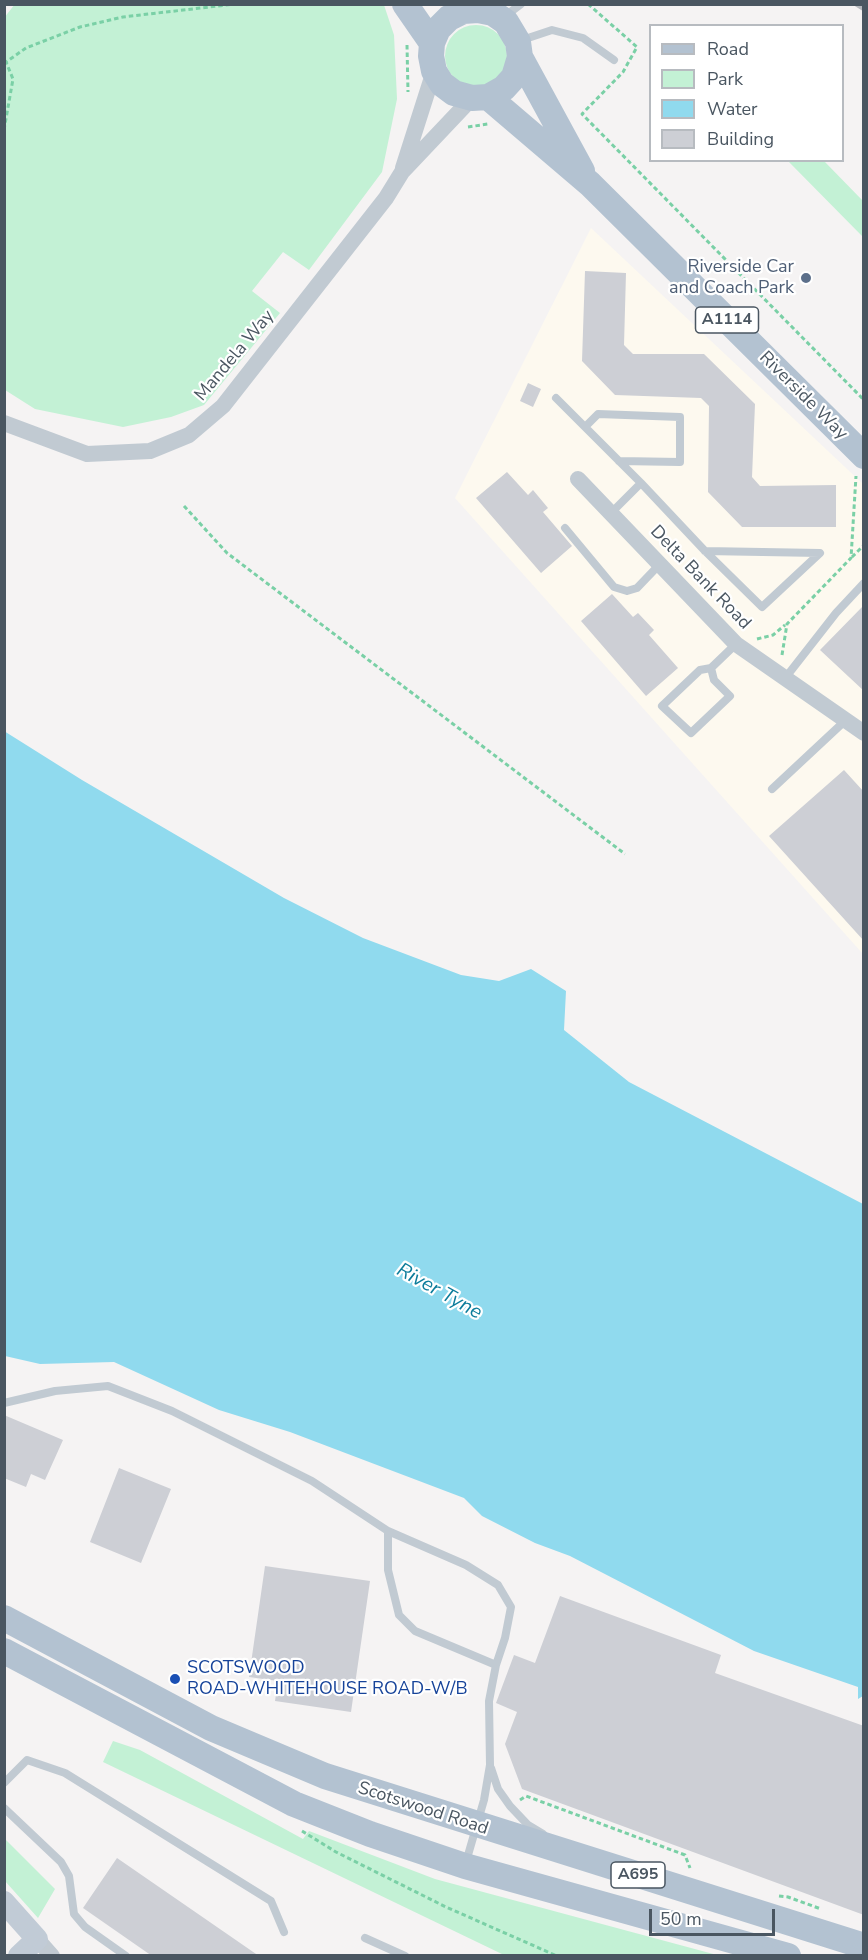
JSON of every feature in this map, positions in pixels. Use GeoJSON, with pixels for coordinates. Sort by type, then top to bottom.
{"type":"FeatureCollection","features":[{"type":"Feature","properties":{"kind":"main road"},"geometry":{"type":"LineString","coordinates":[[405,4],[432,43]]}},
{"type":"Feature","properties":{"kind":"main road"},"geometry":{"type":"LineString","coordinates":[[458,8],[502,10],[519,49],[514,76],[504,88],[480,98],[454,93],[442,84],[434,71],[431,56],[432,43],[438,29],[458,8]]}},
{"type":"Feature","properties":{"kind":"main road","name":"A1114"},"geometry":{"type":"LineString","coordinates":[[519,49],[590,184]]}},
{"type":"Feature","properties":{"kind":"main road","name":"A1114"},"geometry":{"type":"LineString","coordinates":[[480,98],[590,184]]}},
{"type":"Feature","properties":{"kind":"main road","name":"Riverside Way"},"geometry":{"type":"LineString","coordinates":[[590,184],[860,462]]}},
{"type":"Feature","properties":{"kind":"main road","name":"Scotswood Road"},"geometry":{"type":"LineString","coordinates":[[4,1617],[211,1728],[360,1789],[864,1946]]}},
{"type":"Feature","properties":{"kind":"main road","name":"A695"},"geometry":{"type":"LineString","coordinates":[[4,1651],[294,1804],[403,1846],[465,1866],[788,1956]]}},
{"type":"Feature","properties":{"kind":"main road"},"geometry":{"type":"LineString","coordinates":[[4,1902],[45,1947],[19,1956]]}},
{"type":"Feature","properties":{"kind":"street","name":"Mandela Way"},"geometry":{"type":"LineString","coordinates":[[4,423],[87,454],[150,451],[189,435],[222,406],[386,198],[402,172],[434,71]]}},
{"type":"Feature","properties":{"kind":"street","name":"Mandela Way"},"geometry":{"type":"LineString","coordinates":[[402,172],[480,98]]}},
{"type":"Feature","properties":{"kind":"street","name":"Delta Bank Road"},"geometry":{"type":"LineString","coordinates":[[578,479],[736,644],[864,733]]}},
{"type":"Feature","properties":{"kind":"lane"},"geometry":{"type":"LineString","coordinates":[[519,49],[552,30],[583,38],[614,60]]}},
{"type":"Feature","properties":{"kind":"lane"},"geometry":{"type":"LineString","coordinates":[[556,398],[705,551],[762,607],[820,553],[705,551]]}},
{"type":"Feature","properties":{"kind":"lane"},"geometry":{"type":"LineString","coordinates":[[585,427],[598,414],[680,417],[680,462],[619,461]]}},
{"type":"Feature","properties":{"kind":"lane"},"geometry":{"type":"LineString","coordinates":[[611,513],[641,483]]}},
{"type":"Feature","properties":{"kind":"lane"},"geometry":{"type":"LineString","coordinates":[[566,528],[615,587],[627,591],[637,588],[660,564]]}},
{"type":"Feature","properties":{"kind":"lane"},"geometry":{"type":"LineString","coordinates":[[782,675],[864,584]]}},
{"type":"Feature","properties":{"kind":"lane"},"geometry":{"type":"LineString","coordinates":[[711,668],[714,680],[730,696],[691,733],[662,706],[700,670],[711,668],[736,644]]}},
{"type":"Feature","properties":{"kind":"lane"},"geometry":{"type":"LineString","coordinates":[[772,789],[847,719]]}},
{"type":"Feature","properties":{"kind":"lane"},"geometry":{"type":"LineString","coordinates":[[4,1403],[55,1391],[108,1386],[171,1411],[312,1481],[388,1532],[466,1565],[498,1585],[511,1607],[506,1638],[496,1665],[489,1701],[490,1765],[477,1826],[465,1866]]}},
{"type":"Feature","properties":{"kind":"lane"},"geometry":{"type":"LineString","coordinates":[[388,1532],[388,1570],[399,1615],[415,1631],[496,1665]]}},
{"type":"Feature","properties":{"kind":"lane"},"geometry":{"type":"LineString","coordinates":[[4,1783],[27,1760],[65,1773],[270,1900],[284,1932]]}},
{"type":"Feature","properties":{"kind":"lane"},"geometry":{"type":"LineString","coordinates":[[490,1765],[498,1788],[517,1814],[535,1830],[591,1861]]}},
{"type":"Feature","properties":{"kind":"lane"},"geometry":{"type":"LineString","coordinates":[[4,1808],[61,1862],[69,1876],[74,1914],[85,1927],[126,1956]]}},
{"type":"Feature","properties":{"kind":"lane"},"geometry":{"type":"LineString","coordinates":[[366,1938],[405,1956]]}},
{"type":"Feature","properties":{"kind":"path"},"geometry":{"type":"LineString","coordinates":[[4,130],[13,79],[5,63],[26,48],[80,27],[123,17],[235,4]]}},
{"type":"Feature","properties":{"kind":"path"},"geometry":{"type":"LineString","coordinates":[[588,4],[637,47],[623,72],[582,114],[864,400]]}},
{"type":"Feature","properties":{"kind":"path"},"geometry":{"type":"LineString","coordinates":[[461,131],[470,125],[490,124]]}},
{"type":"Feature","properties":{"kind":"path"},"geometry":{"type":"LineString","coordinates":[[851,558],[860,462]]}},
{"type":"Feature","properties":{"kind":"path"},"geometry":{"type":"LineString","coordinates":[[184,506],[226,553],[625,854]]}},
{"type":"Feature","properties":{"kind":"path"},"geometry":{"type":"LineString","coordinates":[[736,644],[773,635],[787,624],[864,545]]}},
{"type":"Feature","properties":{"kind":"path"},"geometry":{"type":"LineString","coordinates":[[782,675],[787,624]]}},
{"type":"Feature","properties":{"kind":"path"},"geometry":{"type":"LineString","coordinates":[[517,1802],[526,1796],[686,1855],[692,1872]]}},
{"type":"Feature","properties":{"kind":"path"},"geometry":{"type":"LineString","coordinates":[[293,1826],[336,1852],[446,1907],[556,1956]]}},
{"type":"Feature","properties":{"kind":"path"},"geometry":{"type":"LineString","coordinates":[[768,1896],[788,1897],[816,1906],[825,1912]]}},
{"type":"Feature","properties":{"kind":"shaded area"},"geometry":{"type":"Polygon","coordinates":[[[591,228],[863,484],[863,954],[455,498],[591,228]]]}},
{"type":"Feature","properties":{"kind":"green space"},"geometry":{"type":"Polygon","coordinates":[[[15,4],[384,5],[394,35],[397,99],[382,172],[309,270],[283,252],[252,291],[280,313],[204,405],[171,417],[123,427],[35,409],[5,390],[4,18],[15,4]]]}},
{"type":"Feature","properties":{"kind":"green space"},"geometry":{"type":"Polygon","coordinates":[[[470,25],[482,25],[498,34],[505,44],[507,56],[505,68],[498,78],[482,87],[470,87],[459,82],[450,73],[445,62],[445,50],[450,39],[459,30],[470,25]]]}},
{"type":"Feature","properties":{"kind":"green space"},"geometry":{"type":"Polygon","coordinates":[[[789,162],[825,162],[863,201],[863,237],[789,162]]]}},
{"type":"Feature","properties":{"kind":"green space"},"geometry":{"type":"Polygon","coordinates":[[[113,1741],[140,1750],[303,1839],[309,1831],[435,1879],[717,1955],[504,1955],[103,1762],[113,1741]]]}},
{"type":"Feature","properties":{"kind":"green space"},"geometry":{"type":"Polygon","coordinates":[[[5,1839],[55,1889],[38,1918],[5,1881],[5,1839]]]}},
{"type":"Feature","properties":{"kind":"water","name":"River Tyne"},"geometry":{"type":"Polygon","coordinates":[[[4,731],[82,780],[284,898],[363,938],[461,975],[499,981],[531,969],[566,991],[564,1030],[629,1082],[863,1204],[863,1696],[858,1699],[858,1687],[754,1651],[570,1556],[535,1543],[482,1516],[464,1498],[290,1432],[219,1410],[114,1362],[40,1364],[5,1356],[4,731]]]}},
{"type":"Feature","properties":{"kind":"building"},"geometry":{"type":"Polygon","coordinates":[[[585,271],[626,273],[624,345],[633,354],[704,354],[755,404],[752,477],[760,486],[836,485],[836,527],[742,527],[708,492],[709,406],[701,398],[615,395],[582,361],[585,271]]]}},
{"type":"Feature","properties":{"kind":"building"},"geometry":{"type":"Polygon","coordinates":[[[528,383],[541,389],[533,407],[520,401],[528,383]]]}},
{"type":"Feature","properties":{"kind":"building"},"geometry":{"type":"Polygon","coordinates":[[[507,472],[528,495],[533,490],[548,508],[543,512],[572,546],[541,573],[476,498],[507,472]]]}},
{"type":"Feature","properties":{"kind":"building"},"geometry":{"type":"Polygon","coordinates":[[[612,594],[633,617],[638,613],[654,630],[649,635],[678,668],[646,696],[581,621],[612,594]]]}},
{"type":"Feature","properties":{"kind":"building"},"geometry":{"type":"Polygon","coordinates":[[[864,605],[864,691],[820,650],[864,605]]]}},
{"type":"Feature","properties":{"kind":"building"},"geometry":{"type":"Polygon","coordinates":[[[844,770],[864,792],[864,941],[769,836],[844,770]]]}},
{"type":"Feature","properties":{"kind":"building"},"geometry":{"type":"Polygon","coordinates":[[[4,1415],[63,1440],[45,1480],[31,1474],[26,1487],[4,1478],[4,1415]]]}},
{"type":"Feature","properties":{"kind":"building"},"geometry":{"type":"Polygon","coordinates":[[[119,1468],[171,1489],[141,1563],[90,1542],[119,1468]]]}},
{"type":"Feature","properties":{"kind":"building"},"geometry":{"type":"Polygon","coordinates":[[[265,1566],[370,1581],[351,1712],[275,1701],[278,1681],[249,1677],[265,1566]]]}},
{"type":"Feature","properties":{"kind":"building"},"geometry":{"type":"Polygon","coordinates":[[[560,1596],[721,1655],[715,1673],[864,1726],[864,1915],[522,1789],[505,1744],[517,1712],[496,1703],[514,1655],[535,1663],[560,1596]]]}},
{"type":"Feature","properties":{"kind":"building"},"geometry":{"type":"Polygon","coordinates":[[[117,1858],[259,1956],[152,1956],[83,1908],[117,1858]]]}},
{"type":"Feature","properties":{"kind":"railway"},"geometry":{"type":"LineString","coordinates":[[856,4],[864,9]]}},
{"type":"Feature","properties":{"kind":"place","name":"Riverside Car and Coach Park"},"geometry":{"type":"Point","coordinates":[806,278]}},
{"type":"Feature","properties":{"kind":"place","name":"SCOTSWOOD ROAD-WHITEHOUSE ROAD-W/B"},"geometry":{"type":"Point","coordinates":[175,1679]}}]}
